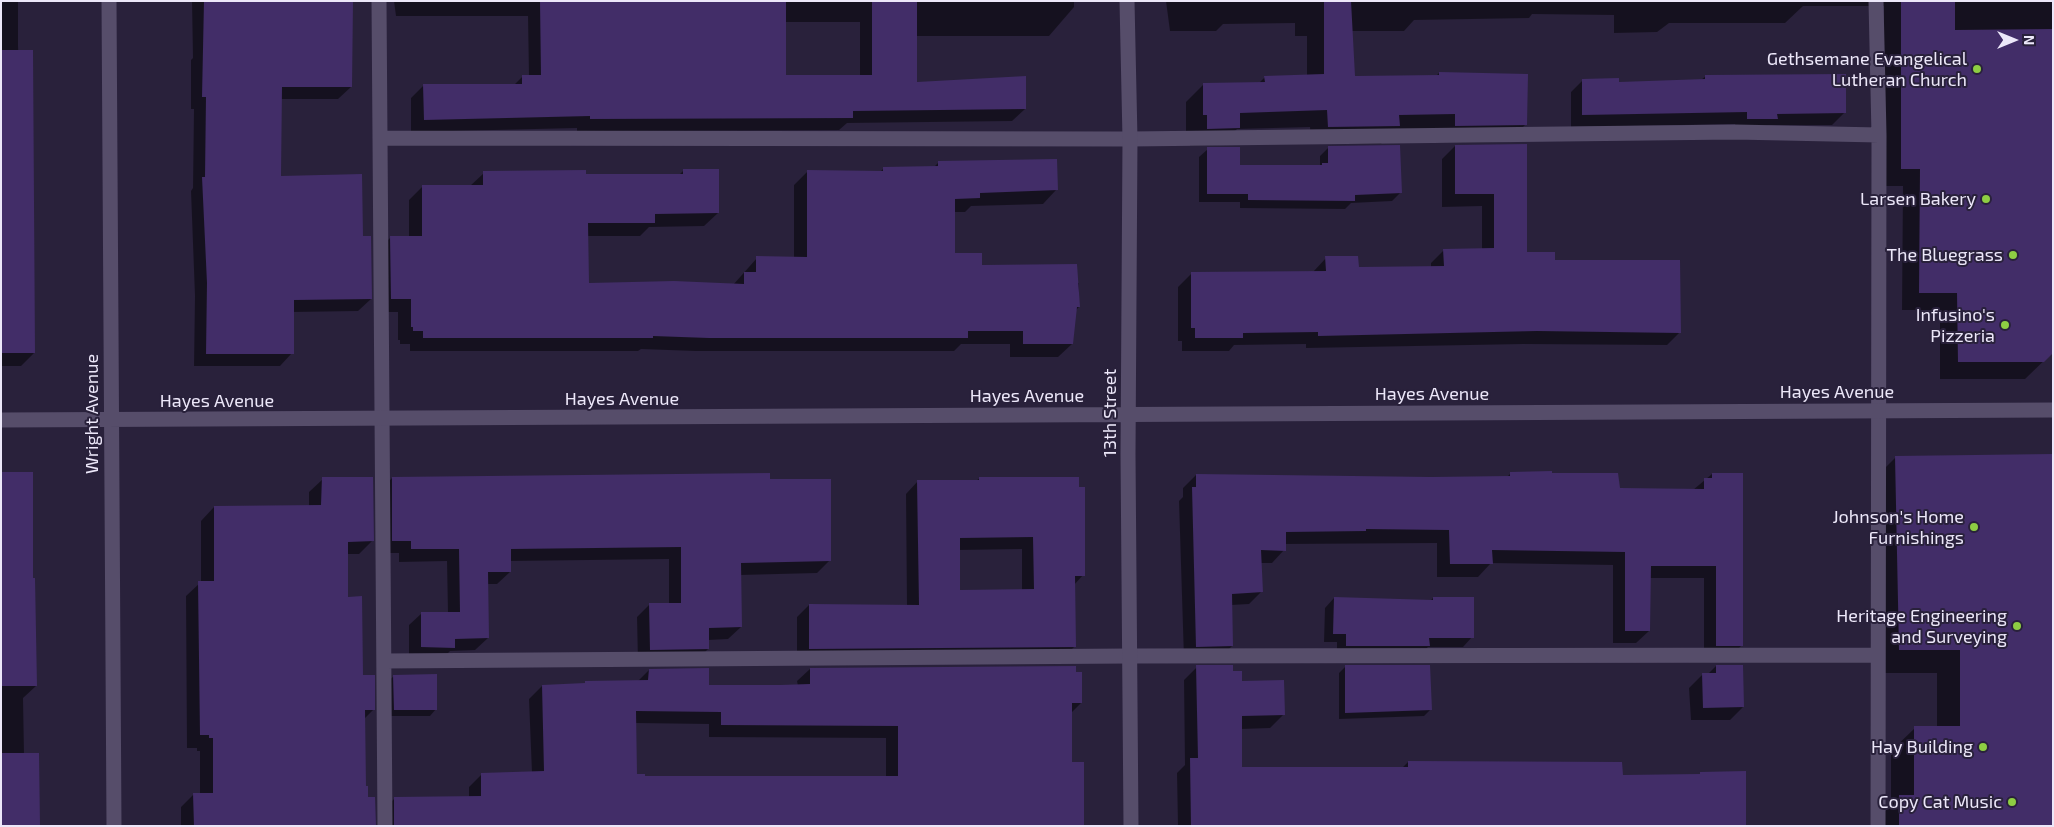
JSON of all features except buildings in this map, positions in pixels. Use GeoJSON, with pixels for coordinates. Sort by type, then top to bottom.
{"type":"FeatureCollection","features":[{"type":"Feature","properties":{"kind":"street","name":"Wright Avenue"},"geometry":{"type":"LineString","coordinates":[[108,1],[114,826]]}},
{"type":"Feature","properties":{"kind":"street"},"geometry":{"type":"LineString","coordinates":[[379,1],[382,138],[385,826]]}},
{"type":"Feature","properties":{"kind":"street","name":"13th Street"},"geometry":{"type":"LineString","coordinates":[[1127,1],[1130,138],[1128,415],[1131,826]]}},
{"type":"Feature","properties":{"kind":"street"},"geometry":{"type":"LineString","coordinates":[[1876,1],[1878,135],[1878,826]]}},
{"type":"Feature","properties":{"kind":"street"},"geometry":{"type":"LineString","coordinates":[[382,138],[1130,138],[1735,132],[1878,135]]}},
{"type":"Feature","properties":{"kind":"street","name":"Hayes Avenue"},"geometry":{"type":"LineString","coordinates":[[1,420],[2053,410]]}},
{"type":"Feature","properties":{"kind":"street"},"geometry":{"type":"LineString","coordinates":[[384,661],[1130,656],[1877,655]]}},
{"type":"Feature","properties":{"kind":"place","name":"Gethsemane Evangelical Lutheran Church"},"geometry":{"type":"Point","coordinates":[1977,69]}},
{"type":"Feature","properties":{"kind":"place","name":"Larsen Bakery"},"geometry":{"type":"Point","coordinates":[1986,199]}},
{"type":"Feature","properties":{"kind":"place","name":"The Bluegrass"},"geometry":{"type":"Point","coordinates":[2013,255]}},
{"type":"Feature","properties":{"kind":"place","name":"Infusino's Pizzeria"},"geometry":{"type":"Point","coordinates":[2005,325]}},
{"type":"Feature","properties":{"kind":"place","name":"Johnson's Home Furnishings"},"geometry":{"type":"Point","coordinates":[1974,527]}},
{"type":"Feature","properties":{"kind":"place","name":"Heritage Engineering and Surveying"},"geometry":{"type":"Point","coordinates":[2017,626]}},
{"type":"Feature","properties":{"kind":"place","name":"Hay Building"},"geometry":{"type":"Point","coordinates":[1983,747]}},
{"type":"Feature","properties":{"kind":"place","name":"Copy Cat Music"},"geometry":{"type":"Point","coordinates":[2012,802]}}]}
